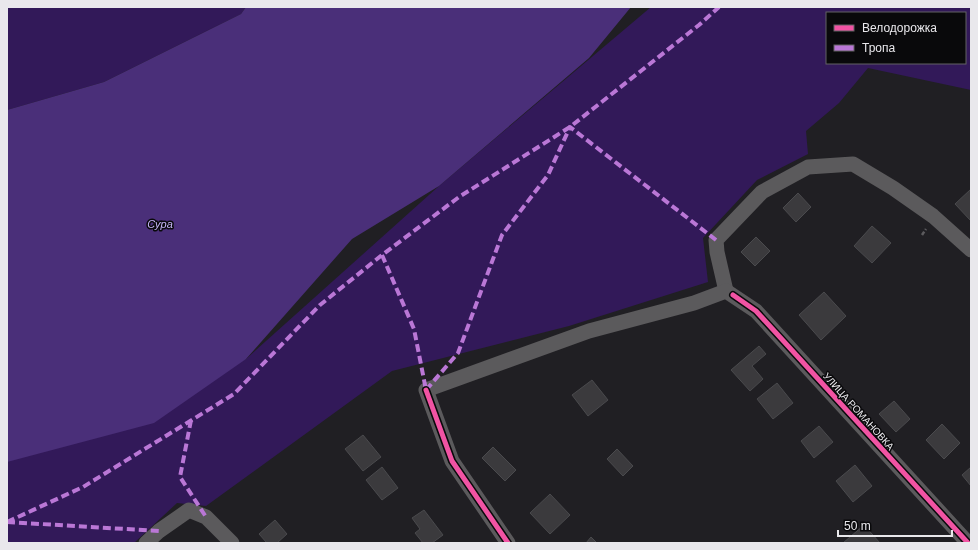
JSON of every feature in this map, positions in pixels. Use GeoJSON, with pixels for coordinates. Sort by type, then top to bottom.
{"type":"FeatureCollection","features":[{"type":"Feature","properties":{"kind":"street"},"geometry":{"type":"LineString","coordinates":[[508,543],[452,461],[426,390],[589,332],[730,293],[717,252],[716,240],[762,192],[808,167],[853,164],[893,188],[933,216],[971,250]]}},
{"type":"Feature","properties":{"kind":"street","name":"УЛИЦА РОМАНОВКА"},"geometry":{"type":"LineString","coordinates":[[730,293],[756,311],[968,543]]}},
{"type":"Feature","properties":{"kind":"street"},"geometry":{"type":"LineString","coordinates":[[146,543],[159,531],[189,510],[206,517],[232,543]]}},
{"type":"Feature","properties":{"kind":"shaded area"},"geometry":{"type":"Polygon","coordinates":[[[7,7],[246,7],[241,14],[104,82],[7,110],[7,7]]]}},
{"type":"Feature","properties":{"kind":"shaded area"},"geometry":{"type":"Polygon","coordinates":[[[651,7],[971,7],[971,90],[868,68],[839,103],[806,131],[808,154],[757,180],[703,238],[708,282],[569,326],[392,371],[206,506],[177,503],[134,543],[7,543],[7,455],[246,359],[439,186],[651,7]]]}},
{"type":"Feature","properties":{"kind":"water","name":"Сура"},"geometry":{"type":"Polygon","coordinates":[[[246,7],[631,7],[589,58],[439,186],[352,239],[246,359],[154,423],[7,462],[7,110],[104,82],[241,14],[246,7]]]}},
{"type":"Feature","properties":{"kind":"building"},"geometry":{"type":"Polygon","coordinates":[[[971,189],[971,221],[955,204],[971,189]]]}},
{"type":"Feature","properties":{"kind":"building"},"geometry":{"type":"Polygon","coordinates":[[[798,193],[811,207],[796,222],[783,208],[798,193]]]}},
{"type":"Feature","properties":{"kind":"building"},"geometry":{"type":"Polygon","coordinates":[[[872,226],[891,243],[872,263],[854,246],[872,226]]]}},
{"type":"Feature","properties":{"kind":"building"},"geometry":{"type":"Polygon","coordinates":[[[756,237],[770,251],[755,266],[741,252],[756,237]]]}},
{"type":"Feature","properties":{"kind":"building"},"geometry":{"type":"Polygon","coordinates":[[[824,292],[846,316],[821,340],[799,315],[824,292]]]}},
{"type":"Feature","properties":{"kind":"building"},"geometry":{"type":"Polygon","coordinates":[[[759,346],[766,354],[752,366],[763,379],[750,391],[731,370],[759,346]]]}},
{"type":"Feature","properties":{"kind":"building"},"geometry":{"type":"Polygon","coordinates":[[[592,380],[608,400],[588,416],[572,395],[592,380]]]}},
{"type":"Feature","properties":{"kind":"building"},"geometry":{"type":"Polygon","coordinates":[[[777,383],[793,403],[773,419],[757,399],[777,383]]]}},
{"type":"Feature","properties":{"kind":"building"},"geometry":{"type":"Polygon","coordinates":[[[894,401],[910,419],[896,432],[879,414],[894,401]]]}},
{"type":"Feature","properties":{"kind":"building"},"geometry":{"type":"Polygon","coordinates":[[[942,424],[960,443],[944,459],[926,440],[942,424]]]}},
{"type":"Feature","properties":{"kind":"building"},"geometry":{"type":"Polygon","coordinates":[[[819,426],[833,442],[814,458],[801,441],[819,426]]]}},
{"type":"Feature","properties":{"kind":"building"},"geometry":{"type":"Polygon","coordinates":[[[363,435],[381,457],[363,471],[345,449],[363,435]]]}},
{"type":"Feature","properties":{"kind":"building"},"geometry":{"type":"Polygon","coordinates":[[[493,447],[516,470],[505,481],[482,458],[493,447]]]}},
{"type":"Feature","properties":{"kind":"building"},"geometry":{"type":"Polygon","coordinates":[[[617,449],[633,466],[623,476],[607,459],[617,449]]]}},
{"type":"Feature","properties":{"kind":"building"},"geometry":{"type":"Polygon","coordinates":[[[855,465],[872,486],[853,502],[836,481],[855,465]]]}},
{"type":"Feature","properties":{"kind":"building"},"geometry":{"type":"Polygon","coordinates":[[[382,467],[398,488],[382,500],[366,480],[382,467]]]}},
{"type":"Feature","properties":{"kind":"building"},"geometry":{"type":"Polygon","coordinates":[[[971,467],[971,486],[962,475],[971,467]]]}},
{"type":"Feature","properties":{"kind":"building"},"geometry":{"type":"Polygon","coordinates":[[[550,494],[570,515],[550,534],[530,513],[550,494]]]}},
{"type":"Feature","properties":{"kind":"building"},"geometry":{"type":"Polygon","coordinates":[[[424,510],[443,535],[432,543],[423,543],[415,533],[420,529],[412,518],[424,510]]]}},
{"type":"Feature","properties":{"kind":"building"},"geometry":{"type":"Polygon","coordinates":[[[275,520],[287,534],[277,543],[267,543],[259,534],[275,520]]]}},
{"type":"Feature","properties":{"kind":"building"},"geometry":{"type":"Polygon","coordinates":[[[864,525],[880,543],[843,543],[864,525]]]}},
{"type":"Feature","properties":{"kind":"building"},"geometry":{"type":"Polygon","coordinates":[[[591,537],[597,543],[586,543],[591,537]]]}},
{"type":"Feature","properties":{"kind":"marked path"},"geometry":{"type":"LineString","coordinates":[[7,522],[83,487],[234,394],[320,305],[382,255],[459,197],[570,127],[699,25],[719,7]]}},
{"type":"Feature","properties":{"kind":"marked path"},"geometry":{"type":"LineString","coordinates":[[426,390],[458,353],[502,235],[548,175],[570,127],[716,240]]}},
{"type":"Feature","properties":{"kind":"marked path"},"geometry":{"type":"LineString","coordinates":[[382,255],[414,329],[426,390]]}},
{"type":"Feature","properties":{"kind":"marked path"},"geometry":{"type":"LineString","coordinates":[[191,420],[180,477],[206,517]]}},
{"type":"Feature","properties":{"kind":"marked path"},"geometry":{"type":"LineString","coordinates":[[7,522],[159,531]]}},
{"type":"Feature","properties":{"kind":"cycle path"},"geometry":{"type":"LineString","coordinates":[[733,295],[756,311],[968,543]]}},
{"type":"Feature","properties":{"kind":"cycle path"},"geometry":{"type":"LineString","coordinates":[[426,390],[452,461],[508,543]]}}]}
